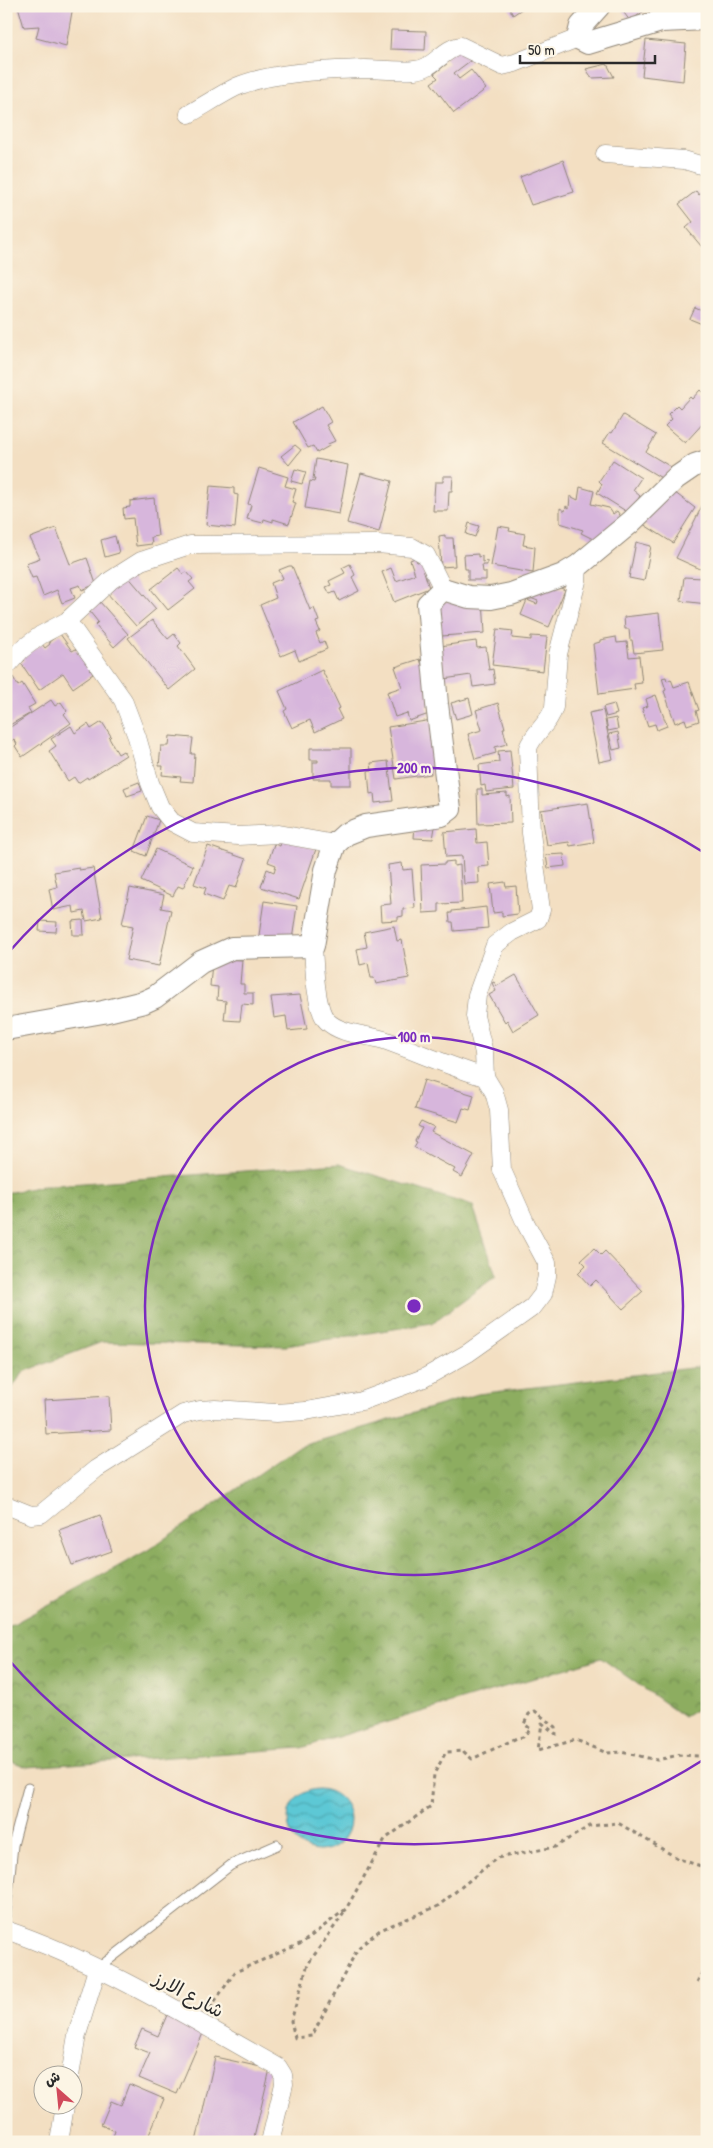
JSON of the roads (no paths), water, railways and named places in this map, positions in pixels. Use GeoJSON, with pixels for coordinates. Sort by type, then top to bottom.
{"type":"FeatureCollection","features":[{"type":"Feature","properties":{"kind":"street"},"geometry":{"type":"LineString","coordinates":[[578,38],[580,26],[599,6]]}},
{"type":"Feature","properties":{"kind":"street"},"geometry":{"type":"LineString","coordinates":[[189,114],[236,87],[301,73],[365,69],[416,70],[428,66],[455,47],[461,46],[502,66],[515,63],[578,38],[588,43],[667,13],[707,19]]}},
{"type":"Feature","properties":{"kind":"street"},"geometry":{"type":"LineString","coordinates":[[605,154],[684,160],[707,167]]}},
{"type":"Feature","properties":{"kind":"street"},"geometry":{"type":"LineString","coordinates":[[6,668],[21,650],[41,635],[67,621],[111,580],[141,561],[190,545],[377,544],[412,548],[426,555],[443,589],[469,597],[491,598],[511,594],[563,575],[578,566],[631,522],[676,478],[696,465],[707,461]]}},
{"type":"Feature","properties":{"kind":"street"},"geometry":{"type":"LineString","coordinates":[[6,1505],[31,1515],[41,1514],[96,1469],[171,1420],[193,1411],[223,1408],[276,1413],[306,1411],[362,1401],[388,1393],[424,1378],[468,1353],[533,1307],[543,1294],[547,1276],[547,1263],[526,1224],[502,1170],[499,1110],[494,1092],[485,1077],[484,1053],[475,1016],[477,995],[495,945],[512,932],[538,919],[542,910],[531,833],[528,748],[534,735],[552,714],[558,654],[575,590],[578,566]]}},
{"type":"Feature","properties":{"kind":"street"},"geometry":{"type":"LineString","coordinates":[[443,589],[428,604],[437,704],[450,809],[442,815],[366,826],[346,834],[334,844],[326,870],[313,946],[316,989],[326,1020],[344,1031],[382,1039],[485,1077]]}},
{"type":"Feature","properties":{"kind":"street"},"geometry":{"type":"LineString","coordinates":[[67,621],[123,700],[137,737],[153,791],[160,807],[172,822],[193,833],[238,836],[280,834],[334,844]]}},
{"type":"Feature","properties":{"kind":"street"},"geometry":{"type":"LineString","coordinates":[[6,1029],[103,1012],[144,1002],[155,997],[202,962],[232,948],[313,946]]}},
{"type":"Feature","properties":{"kind":"street","name":"شارع الارز"},"geometry":{"type":"LineString","coordinates":[[6,1930],[58,1949],[278,2067],[283,2075],[284,2084],[270,2142]]}},
{"type":"Feature","properties":{"kind":"street"},"geometry":{"type":"LineString","coordinates":[[72,2066],[77,2036],[96,1969]]}},
{"type":"Feature","properties":{"kind":"street"},"geometry":{"type":"LineString","coordinates":[[58,2142],[63,2116]]}},
{"type":"Feature","properties":{"kind":"lane"},"geometry":{"type":"LineString","coordinates":[[6,1914],[12,1844],[28,1788]]}},
{"type":"Feature","properties":{"kind":"lane"},"geometry":{"type":"LineString","coordinates":[[96,1969],[231,1865],[277,1845]]}},
{"type":"Feature","properties":{"kind":"water"},"geometry":{"type":"Polygon","coordinates":[[[319,1789],[331,1792],[341,1798],[347,1808],[350,1820],[347,1832],[341,1842],[331,1848],[319,1851],[307,1848],[297,1842],[291,1832],[288,1820],[291,1808],[297,1798],[307,1792],[319,1789]]]}}]}
